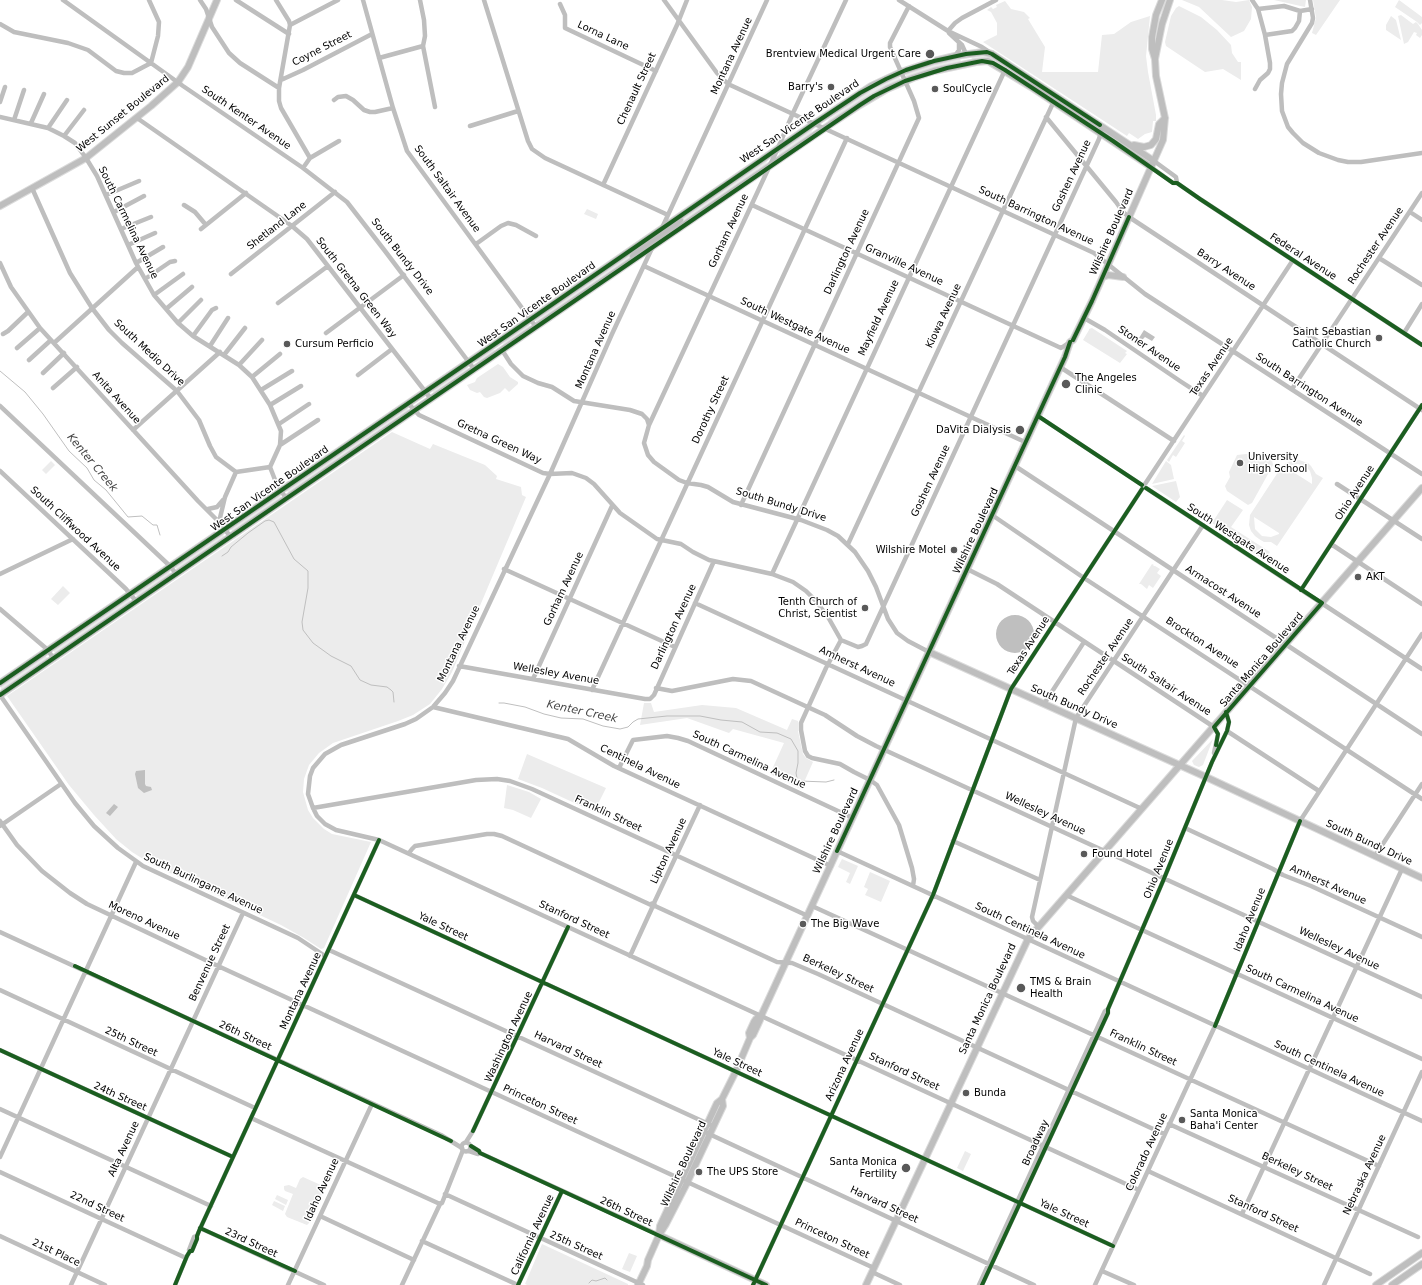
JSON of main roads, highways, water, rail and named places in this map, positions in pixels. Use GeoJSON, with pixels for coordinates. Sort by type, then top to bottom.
{"type":"FeatureCollection","features":[{"type":"Feature","properties":{"kind":"main road","name":"West Sunset Boulevard"},"geometry":{"type":"LineString","coordinates":[[0,206],[86,158],[137,118],[178,82],[188,67],[208,18],[218,0]]}},
{"type":"Feature","properties":{"kind":"main road","name":"Wilshire Boulevard"},"geometry":{"type":"LineString","coordinates":[[637,1284],[647,1266],[648,1260],[666,1224],[710,1125],[717,1103],[722,1099],[750,1038],[760,1020],[1060,368],[1070,342],[1073,340],[1084,318],[1109,264],[1163,140],[1165,118],[1152,49],[1152,37],[1156,15],[1161,0]]}},
{"type":"Feature","properties":{"kind":"main road","name":"Wilshire Boulevard"},"geometry":{"type":"LineString","coordinates":[[1155,59],[1162,24],[1170,0]]}},
{"type":"Feature","properties":{"kind":"main road","name":"West San Vicente Boulevard"},"geometry":{"type":"LineString","coordinates":[[0,683],[662,229],[814,122],[871,86],[901,72],[934,61],[983,52],[992,54],[1111,132]]}},
{"type":"Feature","properties":{"kind":"main road"},"geometry":{"type":"LineString","coordinates":[[966,54],[969,59],[976,62]]}},
{"type":"Feature","properties":{"kind":"main road"},"geometry":{"type":"LineString","coordinates":[[955,56],[962,58],[960,65]]}},
{"type":"Feature","properties":{"kind":"main road","name":"West San Vicente Boulevard"},"geometry":{"type":"LineString","coordinates":[[0,695],[826,128],[874,96],[905,81],[934,71],[976,62],[988,61],[1005,70],[1101,134],[1152,164]]}},
{"type":"Feature","properties":{"kind":"main road"},"geometry":{"type":"LineString","coordinates":[[826,128],[826,121],[828,118],[842,108],[850,99]]}},
{"type":"Feature","properties":{"kind":"main road"},"geometry":{"type":"LineString","coordinates":[[1111,132],[1119,135],[1136,146],[1144,148],[1148,147],[1155,142],[1159,124],[1165,118]]}},
{"type":"Feature","properties":{"kind":"main road"},"geometry":{"type":"LineString","coordinates":[[785,156],[813,133],[815,128],[814,122]]}},
{"type":"Feature","properties":{"kind":"main road"},"geometry":{"type":"LineString","coordinates":[[1111,132],[1152,164]]}},
{"type":"Feature","properties":{"kind":"main road"},"geometry":{"type":"LineString","coordinates":[[653,247],[662,235],[698,204]]}},
{"type":"Feature","properties":{"kind":"main road"},"geometry":{"type":"LineString","coordinates":[[618,271],[625,262],[654,239],[662,229]]}},
{"type":"Feature","properties":{"kind":"main road"},"geometry":{"type":"LineString","coordinates":[[1103,277],[1110,275],[1123,277]]}},
{"type":"Feature","properties":{"kind":"main road"},"geometry":{"type":"LineString","coordinates":[[489,348],[498,348],[502,350],[501,345],[506,336]]}},
{"type":"Feature","properties":{"kind":"main road","name":"Santa Monica Boulevard"},"geometry":{"type":"LineString","coordinates":[[866,1285],[1028,939],[1422,488]]}},
{"type":"Feature","properties":{"kind":"main road","name":"South Bundy Drive"},"geometry":{"type":"LineString","coordinates":[[929,652],[1206,777],[1402,869],[1421,876]]}},
{"type":"Feature","properties":{"kind":"main road","name":"26th Street"},"geometry":{"type":"LineString","coordinates":[[659,1236],[754,1283],[766,1285]]}},
{"type":"Feature","properties":{"kind":"main road"},"geometry":{"type":"LineString","coordinates":[[1376,1285],[1422,1253]]}},
{"type":"Feature","properties":{"kind":"main road"},"geometry":{"type":"LineString","coordinates":[[1392,1285],[1422,1264]]}},
{"type":"Feature","properties":{"kind":"waterway","name":"Kenter Creek"},"geometry":{"type":"LineString","coordinates":[[0,371],[25,392],[43,414],[69,451],[87,468],[94,480],[106,490],[128,517],[142,516],[153,525],[157,525],[160,535]]}},
{"type":"Feature","properties":{"kind":"waterway","name":"Kenter Creek"},"geometry":{"type":"LineString","coordinates":[[222,556],[248,533],[265,521],[269,520],[274,522],[294,559],[308,571],[308,588],[302,622],[303,630],[313,643],[331,656],[351,666],[360,680],[371,685],[387,687],[391,690],[393,692],[394,702]]}},
{"type":"Feature","properties":{"kind":"waterway","name":"Kenter Creek"},"geometry":{"type":"LineString","coordinates":[[499,703],[525,707],[561,718],[583,719],[603,726],[620,729],[628,727],[638,719],[667,716],[700,716],[742,722],[760,732],[777,733],[791,739],[798,751],[796,773],[797,778],[800,781],[826,782],[834,780]]}},
{"type":"Feature","properties":{"kind":"waterway"},"geometry":{"type":"LineString","coordinates":[[589,1283],[592,1280],[596,1281],[605,1278],[607,1280]]}},
{"type":"Feature","properties":{"kind":"place","name":"Brentview Medical Urgent Care"},"geometry":{"type":"Point","coordinates":[930,54]}},
{"type":"Feature","properties":{"kind":"place","name":"Barry's"},"geometry":{"type":"Point","coordinates":[831,87]}},
{"type":"Feature","properties":{"kind":"place","name":"SoulCycle"},"geometry":{"type":"Point","coordinates":[935,89]}},
{"type":"Feature","properties":{"kind":"place","name":"Saint Sebastian Catholic Church"},"geometry":{"type":"Point","coordinates":[1379,338]}},
{"type":"Feature","properties":{"kind":"place","name":"Cursum Perficio"},"geometry":{"type":"Point","coordinates":[287,344]}},
{"type":"Feature","properties":{"kind":"place","name":"The Angeles Clinic"},"geometry":{"type":"Point","coordinates":[1066,384]}},
{"type":"Feature","properties":{"kind":"place","name":"DaVita Dialysis"},"geometry":{"type":"Point","coordinates":[1020,430]}},
{"type":"Feature","properties":{"kind":"place","name":"University High School"},"geometry":{"type":"Point","coordinates":[1240,463]}},
{"type":"Feature","properties":{"kind":"place","name":"Wilshire Motel"},"geometry":{"type":"Point","coordinates":[954,550]}},
{"type":"Feature","properties":{"kind":"place","name":"AKT"},"geometry":{"type":"Point","coordinates":[1358,577]}},
{"type":"Feature","properties":{"kind":"place","name":"Tenth Church of Christ, Scientist"},"geometry":{"type":"Point","coordinates":[865,608]}},
{"type":"Feature","properties":{"kind":"place","name":"Found Hotel"},"geometry":{"type":"Point","coordinates":[1084,854]}},
{"type":"Feature","properties":{"kind":"place","name":"The Big Wave"},"geometry":{"type":"Point","coordinates":[803,924]}},
{"type":"Feature","properties":{"kind":"place","name":"TMS & Brain Health"},"geometry":{"type":"Point","coordinates":[1021,988]}},
{"type":"Feature","properties":{"kind":"place","name":"Bunda"},"geometry":{"type":"Point","coordinates":[966,1093]}},
{"type":"Feature","properties":{"kind":"place","name":"Santa Monica Baha'i Center"},"geometry":{"type":"Point","coordinates":[1182,1120]}},
{"type":"Feature","properties":{"kind":"place","name":"Santa Monica Fertility"},"geometry":{"type":"Point","coordinates":[906,1168]}},
{"type":"Feature","properties":{"kind":"place","name":"The UPS Store"},"geometry":{"type":"Point","coordinates":[699,1172]}}]}
